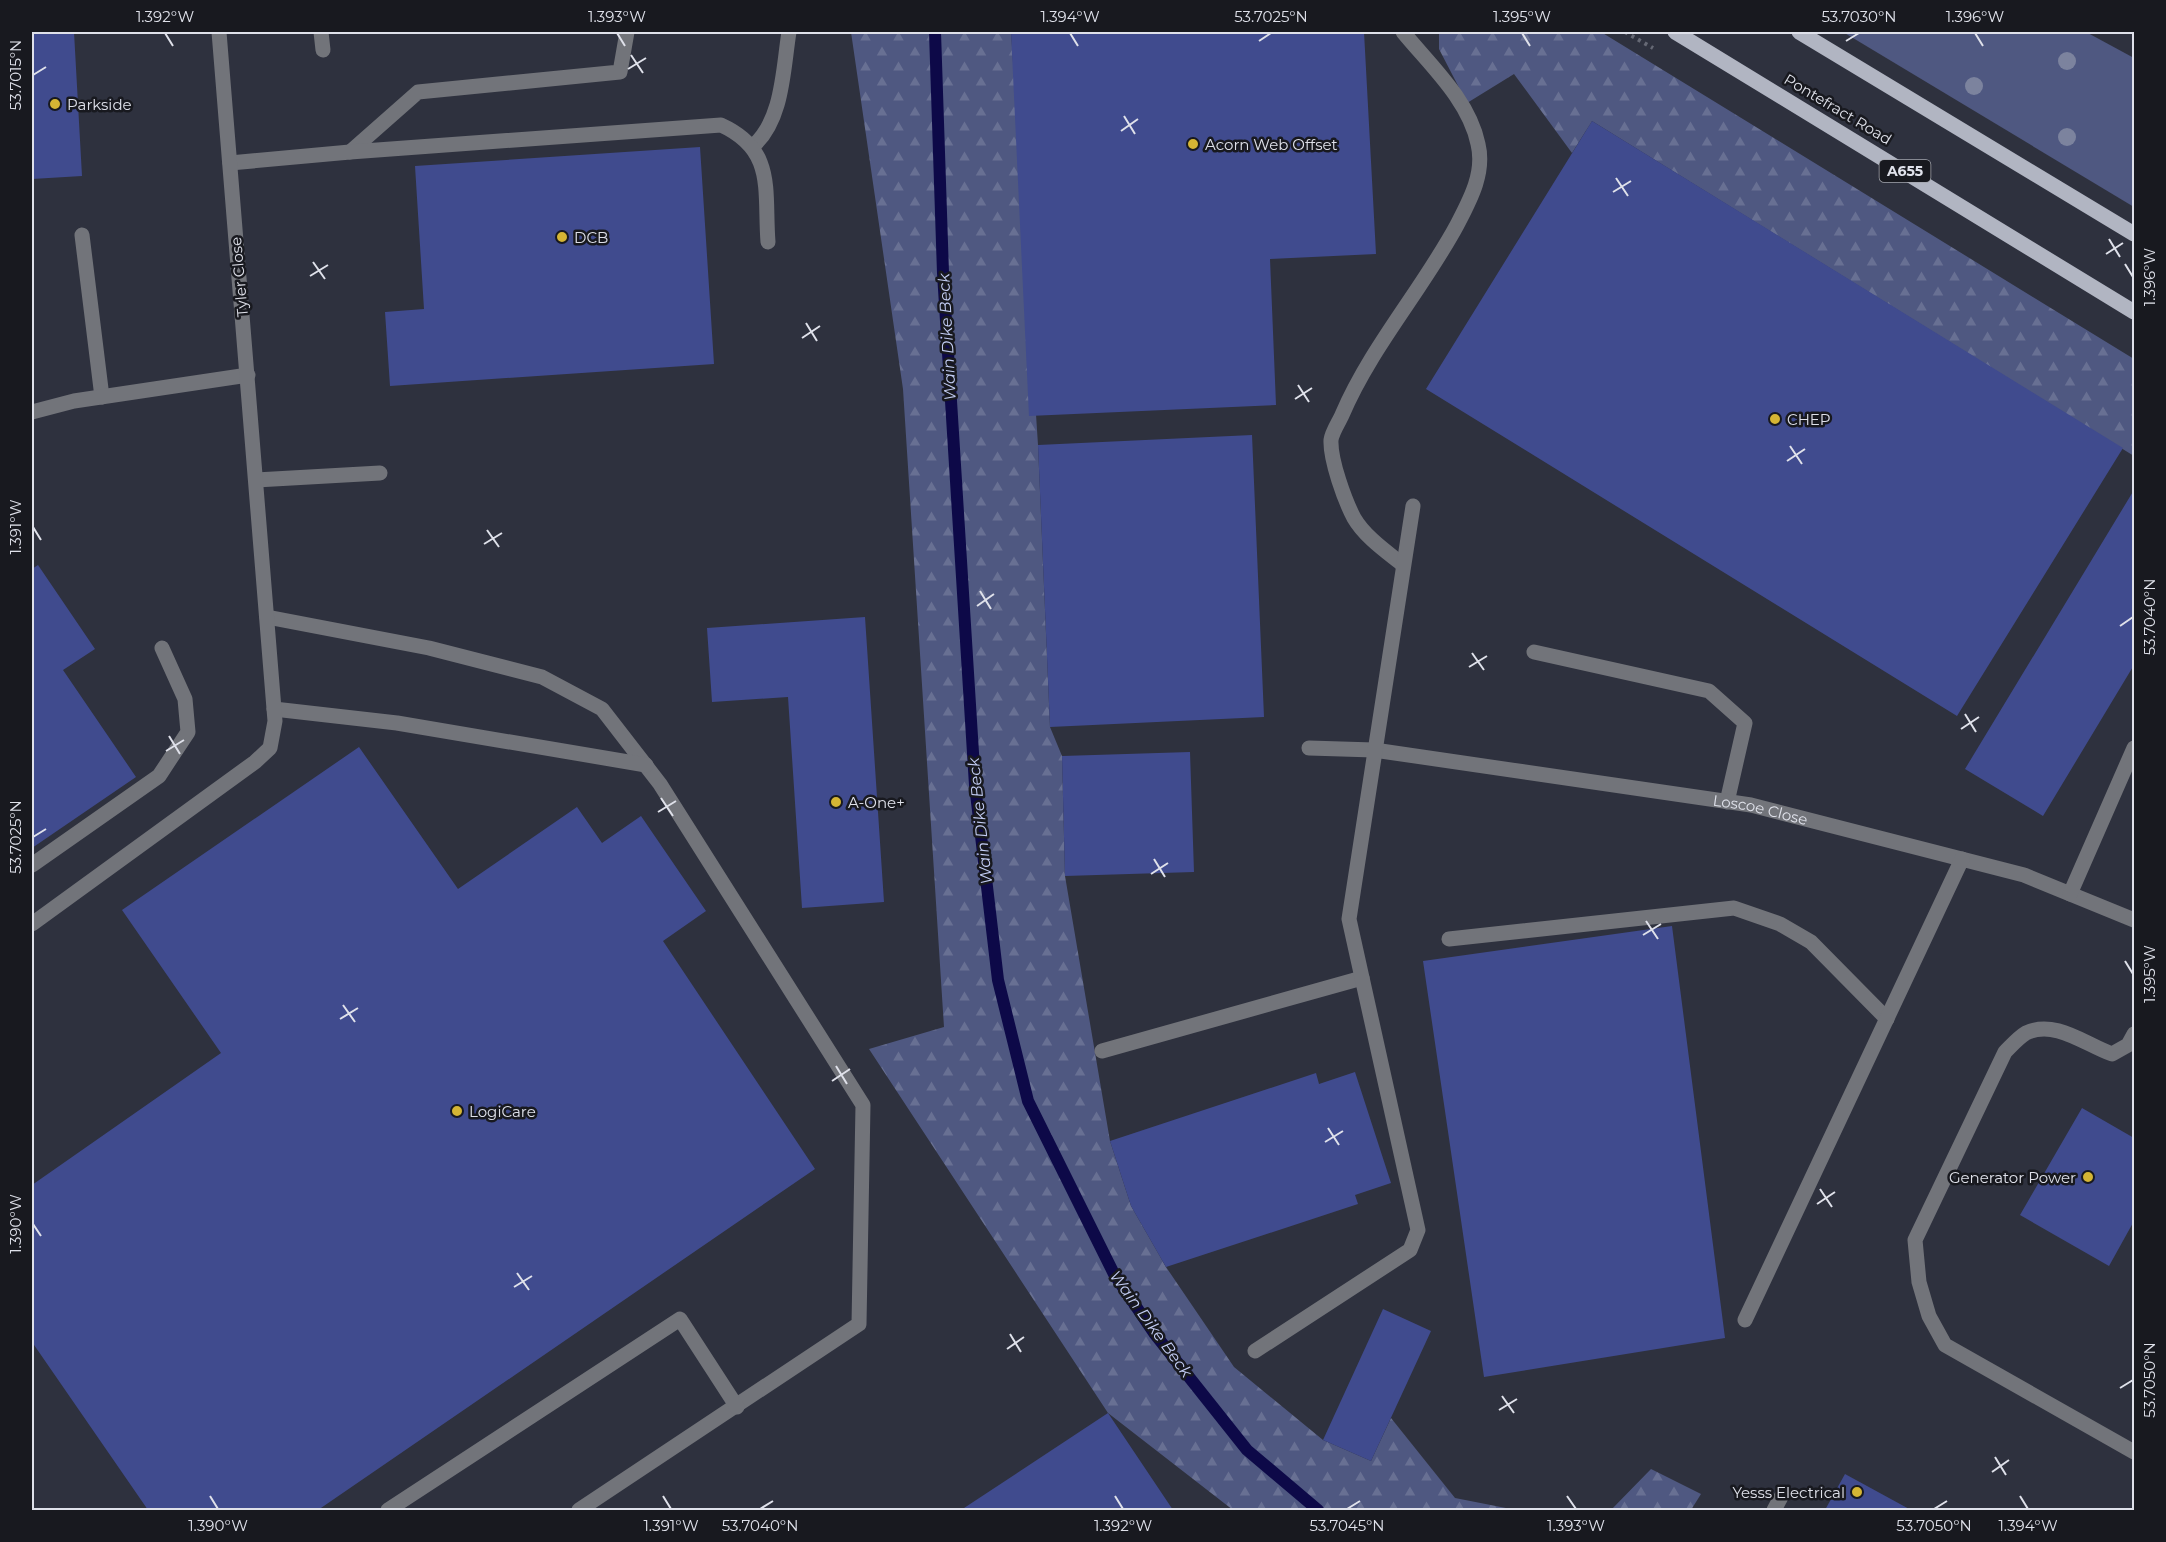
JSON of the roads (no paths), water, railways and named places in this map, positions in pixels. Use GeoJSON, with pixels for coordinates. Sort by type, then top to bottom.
{"type":"FeatureCollection","features":[{"type":"Feature","properties":{"kind":"main road","name":"Pontefract Road"},"geometry":{"type":"LineString","coordinates":[[1675,32],[2134,312]]}},
{"type":"Feature","properties":{"kind":"main road"},"geometry":{"type":"LineString","coordinates":[[1799,32],[2134,234]]}},
{"type":"Feature","properties":{"kind":"street","name":"Tyler Close"},"geometry":{"type":"LineString","coordinates":[[32,924],[255,762],[270,748],[275,721],[219,32]]}},
{"type":"Feature","properties":{"kind":"street"},"geometry":{"type":"LineString","coordinates":[[321,32],[323,50]]}},
{"type":"Feature","properties":{"kind":"street"},"geometry":{"type":"LineString","coordinates":[[350,152],[418,92],[620,72],[627,32]]}},
{"type":"Feature","properties":{"kind":"street"},"geometry":{"type":"LineString","coordinates":[[753,146],[764,136],[776,111],[789,32]]}},
{"type":"Feature","properties":{"kind":"street"},"geometry":{"type":"LineString","coordinates":[[1403,32],[1458,98],[1471,122],[1479,145],[1478,178],[1468,204],[1437,262],[1353,388],[1331,440],[1337,472],[1355,520],[1378,545],[1403,565]]}},
{"type":"Feature","properties":{"kind":"street"},"geometry":{"type":"LineString","coordinates":[[230,163],[721,125],[739,133],[753,146],[762,161],[768,242]]}},
{"type":"Feature","properties":{"kind":"street"},"geometry":{"type":"LineString","coordinates":[[82,235],[102,397]]}},
{"type":"Feature","properties":{"kind":"street"},"geometry":{"type":"LineString","coordinates":[[32,412],[74,401],[248,375]]}},
{"type":"Feature","properties":{"kind":"street"},"geometry":{"type":"LineString","coordinates":[[256,480],[380,473]]}},
{"type":"Feature","properties":{"kind":"street"},"geometry":{"type":"LineString","coordinates":[[1255,1351],[1410,1250],[1418,1230],[1349,918],[1413,506]]}},
{"type":"Feature","properties":{"kind":"street"},"geometry":{"type":"LineString","coordinates":[[267,617],[429,648],[542,677],[602,709],[646,765],[863,1105],[859,1324],[738,1407],[579,1510]]}},
{"type":"Feature","properties":{"kind":"street"},"geometry":{"type":"LineString","coordinates":[[32,865],[159,776],[188,732],[185,699],[162,648]]}},
{"type":"Feature","properties":{"kind":"street"},"geometry":{"type":"LineString","coordinates":[[1534,652],[1709,691],[1745,723],[1727,802]]}},
{"type":"Feature","properties":{"kind":"street"},"geometry":{"type":"LineString","coordinates":[[274,709],[397,723],[646,765]]}},
{"type":"Feature","properties":{"kind":"street","name":"Loscoe Close"},"geometry":{"type":"LineString","coordinates":[[1309,748],[1374,750],[1751,805],[2024,875],[2134,920]]}},
{"type":"Feature","properties":{"kind":"street"},"geometry":{"type":"LineString","coordinates":[[2070,894],[2134,748]]}},
{"type":"Feature","properties":{"kind":"street"},"geometry":{"type":"LineString","coordinates":[[1744,1320],[1962,859]]}},
{"type":"Feature","properties":{"kind":"street"},"geometry":{"type":"LineString","coordinates":[[1449,939],[1734,908],[1780,924],[1810,942],[1887,1019]]}},
{"type":"Feature","properties":{"kind":"street"},"geometry":{"type":"LineString","coordinates":[[1102,1051],[1362,978]]}},
{"type":"Feature","properties":{"kind":"street"},"geometry":{"type":"LineString","coordinates":[[2134,1034],[2128,1045],[2112,1054],[2093,1048],[2069,1034],[2050,1028],[2026,1033],[2005,1052],[1915,1240],[1919,1282],[1926,1304],[1946,1346],[2134,1452]]}},
{"type":"Feature","properties":{"kind":"street"},"geometry":{"type":"LineString","coordinates":[[388,1510],[680,1319],[738,1407]]}},
{"type":"Feature","properties":{"kind":"waterway","name":"Wain Dike Beck"},"geometry":{"type":"LineString","coordinates":[[935,32],[943,273],[975,785],[998,980],[1028,1101],[1114,1274],[1154,1333],[1247,1450],[1318,1510]]}},
{"type":"Feature","properties":{"kind":"place","name":"Parkside"},"geometry":{"type":"Point","coordinates":[55,104]}},
{"type":"Feature","properties":{"kind":"place","name":"Acorn Web Offset"},"geometry":{"type":"Point","coordinates":[1193,144]}},
{"type":"Feature","properties":{"kind":"place","name":"DCB"},"geometry":{"type":"Point","coordinates":[562,237]}},
{"type":"Feature","properties":{"kind":"place","name":"CHEP"},"geometry":{"type":"Point","coordinates":[1775,419]}},
{"type":"Feature","properties":{"kind":"place","name":"A-One+"},"geometry":{"type":"Point","coordinates":[836,802]}},
{"type":"Feature","properties":{"kind":"place","name":"LogiCare"},"geometry":{"type":"Point","coordinates":[457,1111]}},
{"type":"Feature","properties":{"kind":"place","name":"Generator Power"},"geometry":{"type":"Point","coordinates":[2088,1177]}},
{"type":"Feature","properties":{"kind":"place","name":"Yesss Electrical"},"geometry":{"type":"Point","coordinates":[1857,1492]}}]}
